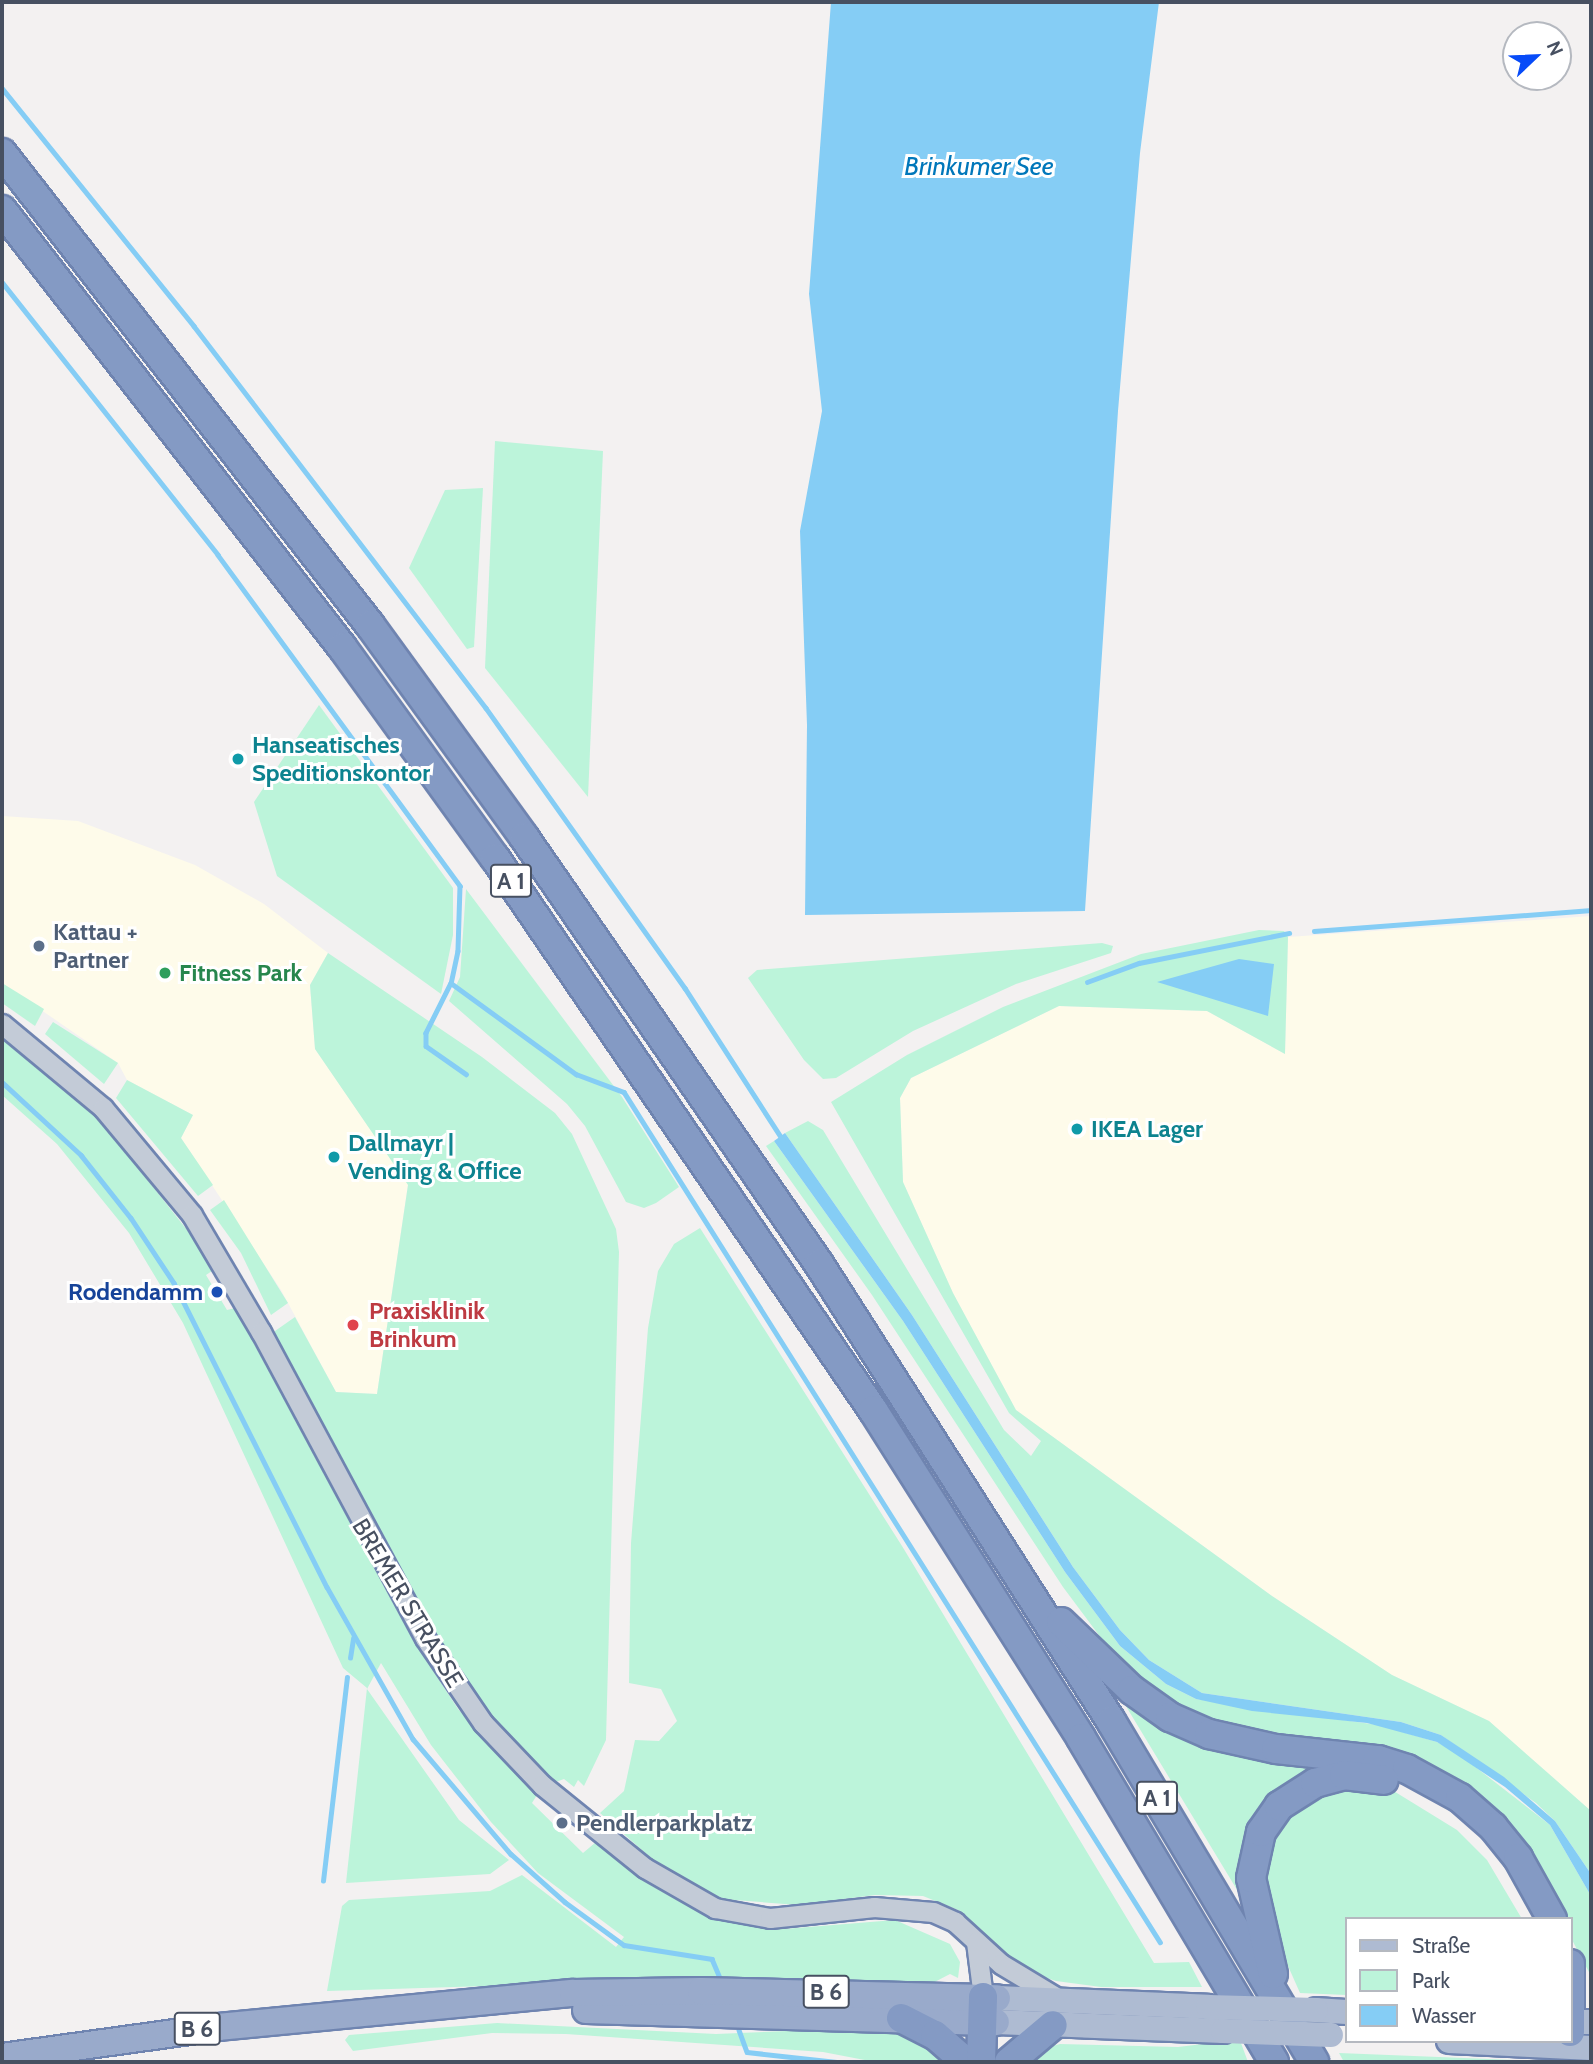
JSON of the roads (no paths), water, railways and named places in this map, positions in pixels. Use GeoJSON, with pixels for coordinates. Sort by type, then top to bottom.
{"type":"FeatureCollection","features":[{"type":"Feature","properties":{"kind":"highway","name":"A 1"},"geometry":{"type":"LineString","coordinates":[[2,153],[353,603],[524,837],[819,1264],[1031,1594],[1314,2062]]}},
{"type":"Feature","properties":{"kind":"highway","name":"A 1"},"geometry":{"type":"LineString","coordinates":[[2,210],[334,636],[495,858],[880,1422],[1082,1738],[1274,2062]]}},
{"type":"Feature","properties":{"kind":"highway"},"geometry":{"type":"LineString","coordinates":[[1031,1594],[1132,1690],[1170,1717],[1209,1734],[1276,1749],[1378,1760],[1407,1769],[1460,1798],[1493,1827],[1518,1858],[1540,1917]]}},
{"type":"Feature","properties":{"kind":"highway"},"geometry":{"type":"LineString","coordinates":[[1280,2004],[1253,1896],[1252,1863],[1261,1832],[1271,1815],[1288,1798],[1315,1783],[1344,1775],[1370,1776],[1429,1797],[1461,1818],[1493,1850],[1540,1917]]}},
{"type":"Feature","properties":{"kind":"highway"},"geometry":{"type":"LineString","coordinates":[[1572,1966],[1591,1990]]}},
{"type":"Feature","properties":{"kind":"highway","name":"B 6"},"geometry":{"type":"LineString","coordinates":[[2,2057],[318,2016],[500,2003],[573,1993],[701,1991],[990,2009]]}},
{"type":"Feature","properties":{"kind":"highway"},"geometry":{"type":"LineString","coordinates":[[1572,1992],[1575,2034]]}},
{"type":"Feature","properties":{"kind":"highway","name":"B 6"},"geometry":{"type":"LineString","coordinates":[[500,2003],[573,2009],[901,2018],[990,2009]]}},
{"type":"Feature","properties":{"kind":"highway"},"geometry":{"type":"LineString","coordinates":[[981,2062],[990,2009]]}},
{"type":"Feature","properties":{"kind":"highway"},"geometry":{"type":"LineString","coordinates":[[990,2009],[995,2062]]}},
{"type":"Feature","properties":{"kind":"highway"},"geometry":{"type":"LineString","coordinates":[[1009,2062],[1058,2012]]}},
{"type":"Feature","properties":{"kind":"highway"},"geometry":{"type":"LineString","coordinates":[[901,2018],[935,2035],[966,2062]]}},
{"type":"Feature","properties":{"kind":"main road","name":"B 6"},"geometry":{"type":"LineString","coordinates":[[1058,2012],[1208,2007],[1344,2012]]}},
{"type":"Feature","properties":{"kind":"main road","name":"B 6"},"geometry":{"type":"LineString","coordinates":[[990,2009],[1058,2012],[1223,2031],[1339,2036]]}},
{"type":"Feature","properties":{"kind":"street","name":"BREMER STRASSE"},"geometry":{"type":"LineString","coordinates":[[2,1024],[103,1108],[191,1215],[261,1332],[418,1627],[483,1723],[542,1785],[645,1868],[715,1908],[750,1916],[792,1918],[907,1907],[949,1918],[1058,2012]]}},
{"type":"Feature","properties":{"kind":"street"},"geometry":{"type":"LineString","coordinates":[[983,1948],[990,2009]]}},
{"type":"Feature","properties":{"kind":"water","name":"Brinkumer See"},"geometry":{"type":"Polygon","coordinates":[[[831,2],[1159,2],[1140,153],[1118,411],[1085,911],[805,915],[807,725],[800,531],[822,411],[809,294],[831,2]]]}},
{"type":"Feature","properties":{"kind":"water"},"geometry":{"type":"Polygon","coordinates":[[[1239,959],[1274,964],[1268,1016],[1157,982],[1239,959]]]}},
{"type":"Feature","properties":{"kind":"water"},"geometry":{"type":"Polygon","coordinates":[[[785,1133],[912,1315],[1073,1567],[1120,1630],[1149,1660],[1202,1693],[1401,1722],[1441,1735],[1504,1777],[1555,1821],[1591,1874],[1591,1896],[1550,1825],[1505,1787],[1437,1742],[1367,1723],[1252,1711],[1196,1699],[1166,1684],[1120,1646],[1065,1572],[903,1321],[774,1141],[785,1133]]]}},
{"type":"Feature","properties":{"kind":"waterway"},"geometry":{"type":"LineString","coordinates":[[2,88],[194,326],[486,708],[685,988],[783,1140]]}},
{"type":"Feature","properties":{"kind":"waterway"},"geometry":{"type":"LineString","coordinates":[[2,282],[218,555],[460,886],[458,951],[451,983],[426,1033],[426,1046],[466,1074]]}},
{"type":"Feature","properties":{"kind":"waterway"},"geometry":{"type":"LineString","coordinates":[[1314,931],[1591,910]]}},
{"type":"Feature","properties":{"kind":"waterway"},"geometry":{"type":"LineString","coordinates":[[1087,982],[1139,963],[1289,933]]}},
{"type":"Feature","properties":{"kind":"waterway"},"geometry":{"type":"LineString","coordinates":[[451,983],[576,1074],[624,1092],[1160,1942]]}},
{"type":"Feature","properties":{"kind":"waterway"},"geometry":{"type":"LineString","coordinates":[[2,1082],[81,1155],[131,1218],[174,1283],[327,1587],[413,1739],[511,1854],[565,1902],[624,1945],[712,1959],[720,1978]]}},
{"type":"Feature","properties":{"kind":"waterway"},"geometry":{"type":"LineString","coordinates":[[350,1658],[353,1638]]}},
{"type":"Feature","properties":{"kind":"waterway"},"geometry":{"type":"LineString","coordinates":[[323,1881],[347,1677]]}},
{"type":"Feature","properties":{"kind":"waterway"},"geometry":{"type":"LineString","coordinates":[[739,2030],[747,2052],[836,2062]]}},
{"type":"Feature","properties":{"kind":"place","name":"Hanseatisches Speditionskontor"},"geometry":{"type":"Point","coordinates":[238,759]}},
{"type":"Feature","properties":{"kind":"place","name":"Kattau + Partner"},"geometry":{"type":"Point","coordinates":[39,946]}},
{"type":"Feature","properties":{"kind":"place","name":"Fitness Park"},"geometry":{"type":"Point","coordinates":[165,973]}},
{"type":"Feature","properties":{"kind":"place","name":"IKEA Lager"},"geometry":{"type":"Point","coordinates":[1077,1129]}},
{"type":"Feature","properties":{"kind":"place","name":"Dallmayr | Vending & Office"},"geometry":{"type":"Point","coordinates":[334,1157]}},
{"type":"Feature","properties":{"kind":"place","name":"Rodendamm"},"geometry":{"type":"Point","coordinates":[217,1292]}},
{"type":"Feature","properties":{"kind":"place","name":"Praxisklinik Brinkum"},"geometry":{"type":"Point","coordinates":[353,1325]}},
{"type":"Feature","properties":{"kind":"place","name":"Pendlerparkplatz"},"geometry":{"type":"Point","coordinates":[562,1823]}}]}
